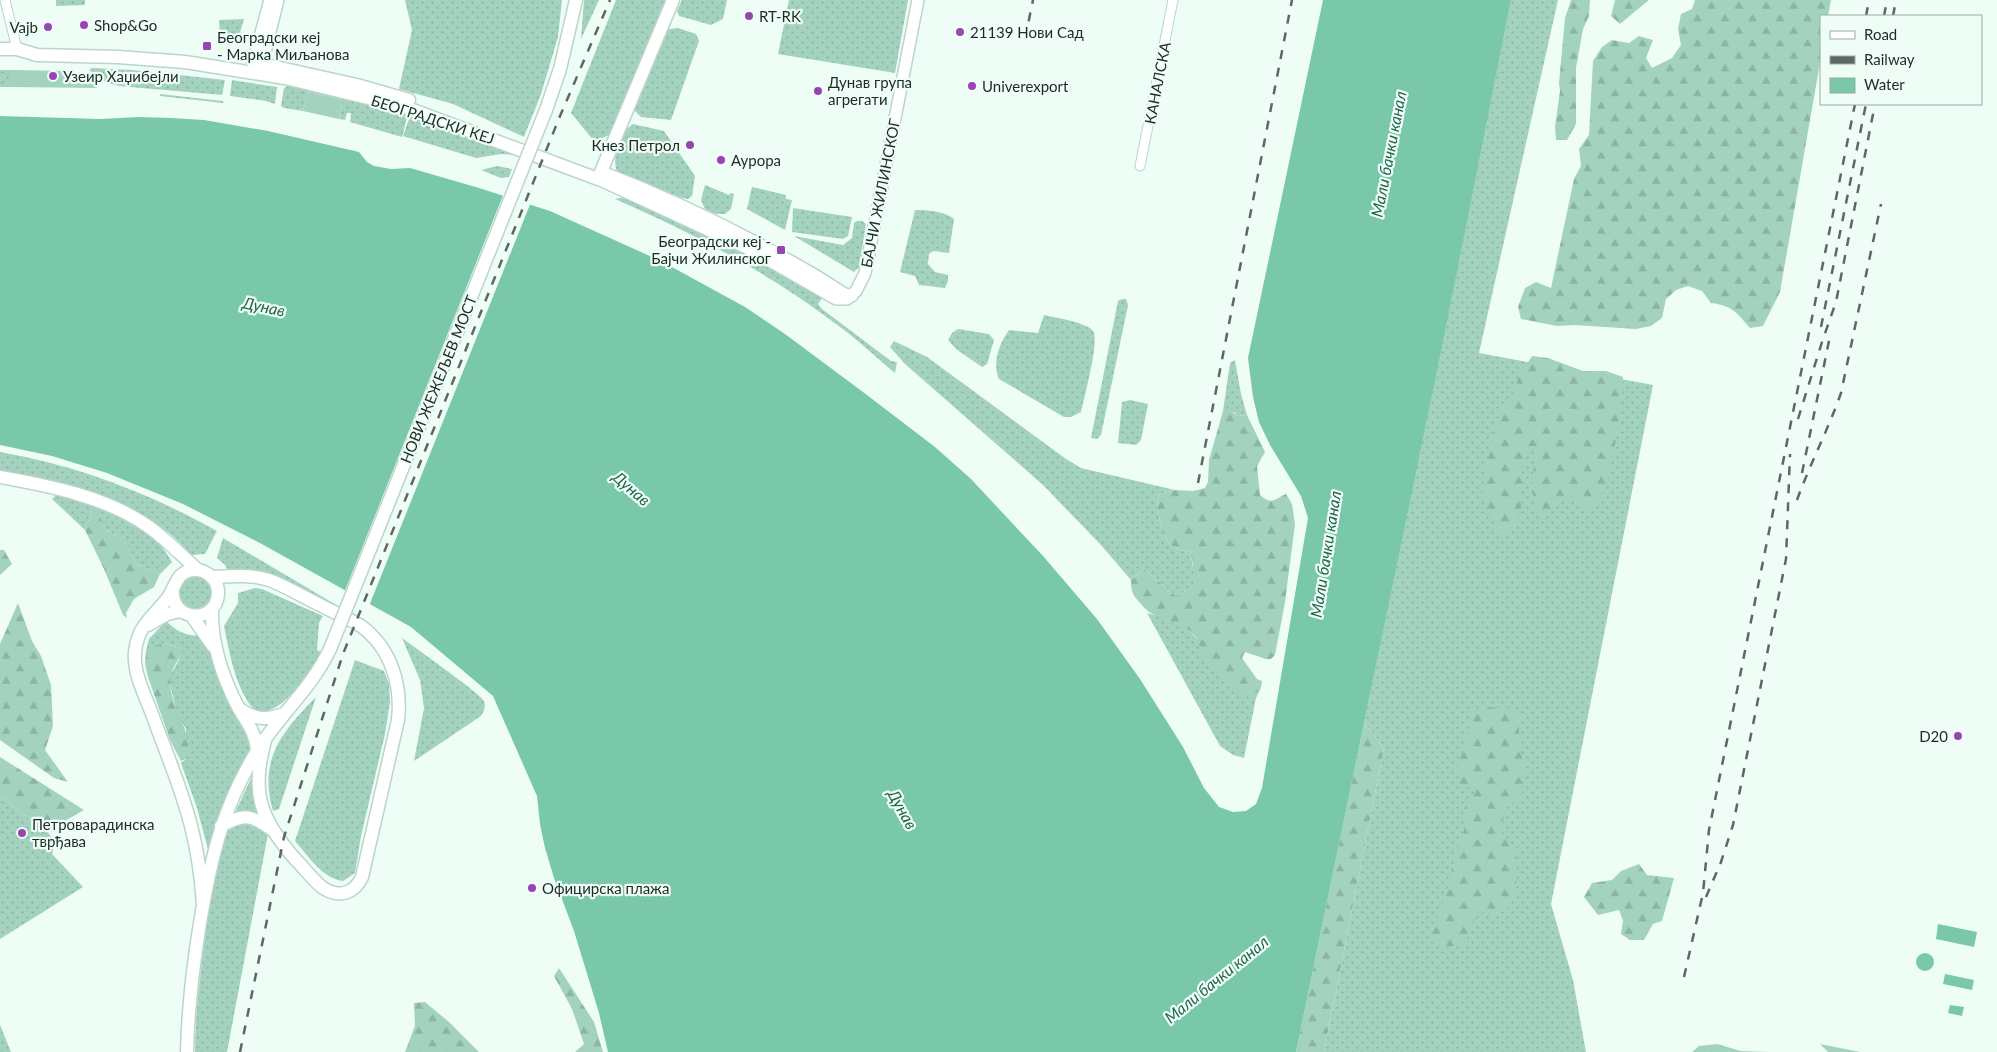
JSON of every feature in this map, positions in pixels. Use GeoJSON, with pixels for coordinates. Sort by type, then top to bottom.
{"type":"FeatureCollection","features":[{"type":"Feature","properties":{"kind":"main road","name":"НОВИ ЖЕЖЕЉЕВ МОСТ"},"geometry":{"type":"LineString","coordinates":[[203,906],[210,866],[222,826],[238,786],[266,737],[313,680],[330,649],[546,110],[563,61],[576,0]]}},
{"type":"Feature","properties":{"kind":"main road"},"geometry":{"type":"LineString","coordinates":[[600,175],[673,0]]}},
{"type":"Feature","properties":{"kind":"main road","name":"БЕОГРАДСКИ КЕЈ"},"geometry":{"type":"LineString","coordinates":[[0,49],[17,49],[37,55],[141,58],[257,66],[310,83],[405,107],[600,175]]}},
{"type":"Feature","properties":{"kind":"main road"},"geometry":{"type":"LineString","coordinates":[[0,477],[51,488],[113,508],[148,526],[198,570],[212,577],[245,577],[268,580],[327,608],[364,629],[380,645],[389,660],[399,694],[396,732],[362,877],[355,888],[350,892],[340,894],[334,894],[323,888],[273,832],[258,820],[246,817],[236,818],[222,826]]}},
{"type":"Feature","properties":{"kind":"main road"},"geometry":{"type":"LineString","coordinates":[[165,540],[179,564],[180,576]]}},
{"type":"Feature","properties":{"kind":"main road"},"geometry":{"type":"LineString","coordinates":[[188,1052],[194,965],[203,906],[200,873],[190,822],[136,671],[135,654],[141,629],[152,614],[168,598],[180,576],[189,571],[198,570]]}},
{"type":"Feature","properties":{"kind":"main road"},"geometry":{"type":"LineString","coordinates":[[212,577],[217,586],[218,596]]}},
{"type":"Feature","properties":{"kind":"main road"},"geometry":{"type":"LineString","coordinates":[[245,577],[230,585],[218,596],[212,610],[216,650],[238,707],[254,734],[258,750]]}},
{"type":"Feature","properties":{"kind":"main road"},"geometry":{"type":"LineString","coordinates":[[173,588],[173,598],[216,650]]}},
{"type":"Feature","properties":{"kind":"main road"},"geometry":{"type":"LineString","coordinates":[[141,629],[165,615],[186,613],[201,615],[212,610]]}},
{"type":"Feature","properties":{"kind":"main road"},"geometry":{"type":"LineString","coordinates":[[238,707],[246,713],[261,719],[284,714]]}},
{"type":"Feature","properties":{"kind":"main road"},"geometry":{"type":"LineString","coordinates":[[266,737],[259,767],[258,787],[263,810],[273,832]]}},
{"type":"Feature","properties":{"kind":"street"},"geometry":{"type":"LineString","coordinates":[[5,0],[17,49]]}},
{"type":"Feature","properties":{"kind":"street"},"geometry":{"type":"LineString","coordinates":[[257,66],[270,0]]}},
{"type":"Feature","properties":{"kind":"street"},"geometry":{"type":"LineString","coordinates":[[257,66],[278,0]]}},
{"type":"Feature","properties":{"kind":"street","name":"БАЈЧИ ЖИЛИНСКОГ"},"geometry":{"type":"LineString","coordinates":[[838,295],[841,300],[852,296],[861,283],[870,251],[918,0]]}},
{"type":"Feature","properties":{"kind":"street","name":"КАНАЛСКА"},"geometry":{"type":"LineString","coordinates":[[1140,166],[1173,0]]}},
{"type":"Feature","properties":{"kind":"street","name":"БЕОГРАДСКИ КЕЈ"},"geometry":{"type":"LineString","coordinates":[[600,175],[838,295]]}},
{"type":"Feature","properties":{"kind":"green space"},"geometry":{"type":"Polygon","coordinates":[[[56,0],[85,0],[85,5],[56,6],[56,0]]]}},
{"type":"Feature","properties":{"kind":"green space"},"geometry":{"type":"Polygon","coordinates":[[[405,0],[562,0],[558,37],[541,94],[524,137],[453,104],[399,89],[412,30],[405,0]]]}},
{"type":"Feature","properties":{"kind":"green space"},"geometry":{"type":"Polygon","coordinates":[[[584,0],[599,0],[581,39],[584,0]]]}},
{"type":"Feature","properties":{"kind":"green space"},"geometry":{"type":"Polygon","coordinates":[[[616,0],[665,0],[610,135],[594,141],[571,113],[616,0]]]}},
{"type":"Feature","properties":{"kind":"green space"},"geometry":{"type":"Polygon","coordinates":[[[682,0],[727,0],[723,19],[711,25],[679,16],[677,11],[682,0]]]}},
{"type":"Feature","properties":{"kind":"green space"},"geometry":{"type":"Polygon","coordinates":[[[789,0],[908,0],[895,73],[778,54],[789,0]]]}},
{"type":"Feature","properties":{"kind":"green space"},"geometry":{"type":"Polygon","coordinates":[[[1511,0],[1558,0],[1479,353],[1653,385],[1551,904],[1573,980],[1586,1052],[1324,1052],[1384,748],[1364,723],[1511,0]]]}},
{"type":"Feature","properties":{"kind":"green space"},"geometry":{"type":"Polygon","coordinates":[[[1571,0],[1590,0],[1589,16],[1583,29],[1576,68],[1576,124],[1567,140],[1556,140],[1555,127],[1560,91],[1559,83],[1565,18],[1571,0]]]}},
{"type":"Feature","properties":{"kind":"green space"},"geometry":{"type":"Polygon","coordinates":[[[1615,0],[1649,0],[1620,24],[1611,16],[1615,0]]]}},
{"type":"Feature","properties":{"kind":"green space"},"geometry":{"type":"Polygon","coordinates":[[[1695,0],[1831,0],[1828,15],[1820,15],[1820,63],[1780,292],[1763,326],[1750,328],[1734,311],[1711,303],[1702,291],[1688,286],[1676,290],[1666,299],[1662,318],[1651,326],[1636,329],[1574,325],[1557,326],[1521,319],[1518,307],[1525,288],[1536,282],[1551,288],[1574,179],[1581,166],[1579,149],[1589,135],[1593,61],[1602,47],[1612,40],[1629,43],[1639,36],[1653,40],[1646,58],[1652,68],[1672,58],[1681,45],[1678,29],[1681,14],[1692,9],[1695,0]]]}},
{"type":"Feature","properties":{"kind":"green space"},"geometry":{"type":"Polygon","coordinates":[[[244,19],[239,36],[235,42],[220,38],[219,20],[244,19]]]}},
{"type":"Feature","properties":{"kind":"green space"},"geometry":{"type":"Polygon","coordinates":[[[678,28],[696,34],[699,41],[671,120],[641,117],[634,110],[635,104],[665,34],[669,29],[678,28]]]}},
{"type":"Feature","properties":{"kind":"green space"},"geometry":{"type":"Polygon","coordinates":[[[92,68],[133,70],[225,80],[222,95],[119,86],[105,82],[89,70],[92,68]]]}},
{"type":"Feature","properties":{"kind":"green space"},"geometry":{"type":"Polygon","coordinates":[[[0,70],[22,70],[21,82],[17,87],[0,87],[0,70]]]}},
{"type":"Feature","properties":{"kind":"green space"},"geometry":{"type":"Polygon","coordinates":[[[11,70],[72,71],[88,80],[97,88],[10,87],[11,70]]]}},
{"type":"Feature","properties":{"kind":"green space"},"geometry":{"type":"Polygon","coordinates":[[[232,80],[277,87],[275,104],[230,96],[232,80]]]}},
{"type":"Feature","properties":{"kind":"green space"},"geometry":{"type":"Polygon","coordinates":[[[289,85],[295,88],[302,86],[408,114],[402,137],[350,122],[351,113],[347,113],[345,120],[339,119],[343,100],[308,92],[303,111],[284,108],[281,106],[284,88],[289,85]]]}},
{"type":"Feature","properties":{"kind":"green space"},"geometry":{"type":"Polygon","coordinates":[[[308,92],[343,100],[339,119],[303,111],[308,92]]]}},
{"type":"Feature","properties":{"kind":"green space"},"geometry":{"type":"Polygon","coordinates":[[[160,94],[223,101],[223,103],[160,96],[160,94]]]}},
{"type":"Feature","properties":{"kind":"green space"},"geometry":{"type":"Polygon","coordinates":[[[411,113],[517,155],[501,154],[476,158],[403,136],[411,113]]]}},
{"type":"Feature","properties":{"kind":"green space"},"geometry":{"type":"Polygon","coordinates":[[[633,124],[664,131],[695,176],[692,196],[688,199],[682,198],[617,171],[615,159],[618,145],[625,132],[633,124]]]}},
{"type":"Feature","properties":{"kind":"green space"},"geometry":{"type":"Polygon","coordinates":[[[497,166],[512,169],[509,177],[501,178],[481,170],[497,166]]]}},
{"type":"Feature","properties":{"kind":"green space"},"geometry":{"type":"Polygon","coordinates":[[[705,185],[729,195],[731,193],[734,194],[731,209],[725,214],[716,214],[705,209],[701,200],[705,185]]]}},
{"type":"Feature","properties":{"kind":"green space"},"geometry":{"type":"Polygon","coordinates":[[[752,187],[786,195],[786,199],[792,200],[785,230],[747,209],[752,187]]]}},
{"type":"Feature","properties":{"kind":"green space"},"geometry":{"type":"Polygon","coordinates":[[[625,197],[752,256],[823,297],[818,304],[822,309],[891,361],[897,362],[895,373],[844,330],[784,288],[702,240],[615,199],[625,197]]]}},
{"type":"Feature","properties":{"kind":"green space"},"geometry":{"type":"Polygon","coordinates":[[[793,208],[852,217],[848,236],[843,239],[792,232],[793,208]]]}},
{"type":"Feature","properties":{"kind":"green space"},"geometry":{"type":"Polygon","coordinates":[[[915,210],[941,213],[954,219],[949,253],[933,251],[929,254],[928,264],[935,272],[948,275],[945,288],[919,285],[915,276],[900,272],[915,210]]]}},
{"type":"Feature","properties":{"kind":"green space"},"geometry":{"type":"Polygon","coordinates":[[[862,221],[866,224],[859,267],[854,272],[794,236],[843,245],[852,238],[854,223],[862,221]]]}},
{"type":"Feature","properties":{"kind":"green space"},"geometry":{"type":"Polygon","coordinates":[[[1126,299],[1128,305],[1101,435],[1097,439],[1091,438],[1118,301],[1126,299]]]}},
{"type":"Feature","properties":{"kind":"green space"},"geometry":{"type":"Polygon","coordinates":[[[1044,315],[1084,325],[1093,331],[1095,336],[1093,357],[1081,412],[1071,417],[1064,417],[999,379],[997,373],[996,360],[1002,341],[1009,330],[1038,333],[1044,315]]]}},
{"type":"Feature","properties":{"kind":"green space"},"geometry":{"type":"Polygon","coordinates":[[[958,329],[989,334],[994,340],[987,364],[982,367],[956,349],[948,340],[952,333],[958,329]]]}},
{"type":"Feature","properties":{"kind":"green space"},"geometry":{"type":"Polygon","coordinates":[[[894,341],[927,357],[1081,468],[1175,490],[1157,495],[1159,515],[1163,531],[1170,543],[1177,549],[1190,552],[1194,574],[1193,587],[1176,596],[1144,569],[1131,580],[1100,544],[1043,485],[905,364],[890,347],[894,341]]]}},
{"type":"Feature","properties":{"kind":"green space"},"geometry":{"type":"Polygon","coordinates":[[[1532,356],[1548,358],[1583,371],[1606,371],[1623,377],[1613,458],[1600,499],[1589,510],[1569,498],[1553,507],[1541,518],[1534,500],[1532,483],[1537,446],[1529,446],[1522,467],[1521,509],[1514,528],[1500,538],[1492,514],[1482,499],[1484,474],[1500,411],[1512,395],[1519,376],[1532,356]]]}},
{"type":"Feature","properties":{"kind":"green space"},"geometry":{"type":"Polygon","coordinates":[[[1235,360],[1247,415],[1238,416],[1234,412],[1223,411],[1230,363],[1235,360]]]}},
{"type":"Feature","properties":{"kind":"green space"},"geometry":{"type":"Polygon","coordinates":[[[1130,400],[1148,404],[1141,440],[1136,445],[1118,443],[1122,402],[1130,400]]]}},
{"type":"Feature","properties":{"kind":"green space"},"geometry":{"type":"Polygon","coordinates":[[[1227,408],[1238,416],[1247,415],[1265,452],[1257,466],[1260,495],[1270,501],[1286,494],[1292,504],[1295,524],[1285,602],[1275,655],[1271,659],[1266,659],[1245,652],[1242,658],[1257,679],[1262,681],[1261,688],[1252,695],[1242,693],[1229,684],[1200,656],[1199,643],[1194,634],[1188,629],[1155,616],[1148,611],[1134,596],[1131,584],[1131,580],[1144,569],[1176,596],[1193,587],[1193,564],[1190,552],[1176,548],[1166,537],[1159,515],[1157,495],[1175,490],[1193,491],[1205,488],[1208,482],[1209,460],[1223,411],[1227,408]]]}},
{"type":"Feature","properties":{"kind":"green space"},"geometry":{"type":"Polygon","coordinates":[[[0,452],[57,464],[112,482],[165,504],[217,531],[205,554],[191,555],[167,531],[124,507],[0,472],[0,452]]]}},
{"type":"Feature","properties":{"kind":"green space"},"geometry":{"type":"Polygon","coordinates":[[[58,493],[108,510],[137,525],[162,547],[172,562],[160,574],[136,564],[126,544],[116,535],[105,529],[98,511],[92,511],[85,530],[52,499],[58,493]]]}},
{"type":"Feature","properties":{"kind":"green space"},"geometry":{"type":"Polygon","coordinates":[[[98,510],[105,529],[116,535],[126,544],[136,564],[160,574],[154,587],[134,599],[126,613],[127,618],[123,615],[85,530],[92,511],[98,510]]]}},
{"type":"Feature","properties":{"kind":"green space"},"geometry":{"type":"Polygon","coordinates":[[[223,538],[338,606],[335,612],[292,589],[230,573],[217,558],[223,538]]]}},
{"type":"Feature","properties":{"kind":"green space"},"geometry":{"type":"Polygon","coordinates":[[[0,550],[4,550],[12,564],[0,575],[0,550]]]}},
{"type":"Feature","properties":{"kind":"green space"},"geometry":{"type":"Polygon","coordinates":[[[195,576],[207,581],[212,593],[207,605],[195,610],[183,605],[178,593],[183,581],[195,576]]]}},
{"type":"Feature","properties":{"kind":"green space"},"geometry":{"type":"Polygon","coordinates":[[[255,588],[262,589],[323,616],[319,623],[317,650],[321,652],[290,696],[268,711],[257,710],[248,702],[243,693],[233,665],[224,626],[238,603],[238,593],[255,588]]]}},
{"type":"Feature","properties":{"kind":"green space"},"geometry":{"type":"Polygon","coordinates":[[[18,603],[32,641],[41,656],[51,685],[53,726],[45,750],[68,782],[54,778],[0,740],[0,644],[18,603]]]}},
{"type":"Feature","properties":{"kind":"green space"},"geometry":{"type":"Polygon","coordinates":[[[1147,613],[1173,621],[1187,628],[1226,677],[1241,692],[1248,695],[1257,692],[1261,688],[1256,698],[1244,758],[1233,755],[1220,746],[1147,613]]]}},
{"type":"Feature","properties":{"kind":"green space"},"geometry":{"type":"Polygon","coordinates":[[[166,621],[183,633],[203,635],[256,750],[210,857],[197,808],[181,763],[186,759],[186,729],[177,714],[170,684],[171,674],[179,660],[180,648],[165,643],[146,651],[149,639],[166,621]]]}},
{"type":"Feature","properties":{"kind":"green space"},"geometry":{"type":"Polygon","coordinates":[[[402,638],[472,689],[484,701],[485,705],[481,716],[414,761],[424,708],[420,680],[402,638]]]}},
{"type":"Feature","properties":{"kind":"green space"},"geometry":{"type":"Polygon","coordinates":[[[165,643],[180,648],[183,652],[171,676],[173,699],[188,739],[186,759],[181,761],[170,740],[145,664],[146,651],[153,646],[165,643]]]}},
{"type":"Feature","properties":{"kind":"green space"},"geometry":{"type":"Polygon","coordinates":[[[355,660],[384,671],[389,684],[390,702],[385,734],[361,836],[355,873],[343,881],[329,876],[322,871],[295,841],[355,660]]]}},
{"type":"Feature","properties":{"kind":"green space"},"geometry":{"type":"Polygon","coordinates":[[[316,697],[279,809],[273,811],[269,793],[271,761],[283,735],[316,697]]]}},
{"type":"Feature","properties":{"kind":"green space"},"geometry":{"type":"Polygon","coordinates":[[[1487,707],[1519,709],[1519,748],[1524,764],[1523,790],[1518,799],[1504,809],[1502,834],[1516,853],[1517,877],[1513,901],[1505,911],[1492,915],[1478,911],[1465,943],[1445,948],[1430,940],[1449,884],[1455,852],[1464,834],[1463,811],[1477,789],[1459,785],[1457,764],[1465,746],[1472,709],[1487,707]]]}},
{"type":"Feature","properties":{"kind":"green space"},"geometry":{"type":"Polygon","coordinates":[[[1364,723],[1384,748],[1324,1052],[1296,1052],[1364,723]]]}},
{"type":"Feature","properties":{"kind":"green space"},"geometry":{"type":"Polygon","coordinates":[[[0,757],[84,810],[47,831],[0,797],[0,757]]]}},
{"type":"Feature","properties":{"kind":"green space"},"geometry":{"type":"Polygon","coordinates":[[[254,772],[262,815],[234,815],[254,772]]]}},
{"type":"Feature","properties":{"kind":"green space"},"geometry":{"type":"Polygon","coordinates":[[[0,797],[47,831],[55,842],[52,854],[83,887],[0,939],[0,797]]]}},
{"type":"Feature","properties":{"kind":"green space"},"geometry":{"type":"Polygon","coordinates":[[[245,821],[264,829],[268,834],[227,1052],[195,1052],[196,1015],[214,875],[226,829],[245,821]]]}},
{"type":"Feature","properties":{"kind":"green space"},"geometry":{"type":"Polygon","coordinates":[[[1639,864],[1647,875],[1674,878],[1662,921],[1653,924],[1644,940],[1630,940],[1621,934],[1623,921],[1619,910],[1598,915],[1584,897],[1592,883],[1612,880],[1621,871],[1639,864]]]}},
{"type":"Feature","properties":{"kind":"green space"},"geometry":{"type":"Polygon","coordinates":[[[559,968],[594,1022],[603,1052],[575,1052],[584,1044],[572,1009],[554,976],[559,968]]]}},
{"type":"Feature","properties":{"kind":"green space"},"geometry":{"type":"Polygon","coordinates":[[[425,1002],[449,1022],[479,1052],[405,1052],[415,1026],[414,1003],[425,1002]]]}},
{"type":"Feature","properties":{"kind":"green space"},"geometry":{"type":"Polygon","coordinates":[[[0,1025],[11,1052],[0,1052],[0,1025]]]}},
{"type":"Feature","properties":{"kind":"green space"},"geometry":{"type":"Polygon","coordinates":[[[1717,1044],[1741,1051],[1769,1052],[1692,1052],[1699,1046],[1717,1044]]]}},
{"type":"Feature","properties":{"kind":"green space"},"geometry":{"type":"Polygon","coordinates":[[[1820,1044],[1860,1052],[1828,1052],[1820,1044]]]}},
{"type":"Feature","properties":{"kind":"water"},"geometry":{"type":"Polygon","coordinates":[[[1323,0],[1511,0],[1442,346],[1296,1052],[608,1052],[599,1013],[574,931],[545,848],[537,796],[493,696],[411,627],[260,543],[183,504],[107,473],[52,456],[0,445],[0,116],[100,119],[138,117],[204,120],[268,131],[359,152],[367,162],[374,166],[391,169],[410,168],[550,211],[661,261],[745,307],[785,334],[935,447],[971,479],[1043,556],[1097,619],[1140,679],[1183,747],[1204,788],[1219,807],[1233,812],[1246,811],[1256,804],[1262,788],[1308,518],[1301,496],[1270,445],[1259,422],[1253,397],[1248,358],[1323,0]]]}},
{"type":"Feature","properties":{"kind":"water"},"geometry":{"type":"Polygon","coordinates":[[[1938,924],[1977,932],[1974,947],[1936,939],[1938,924]]]}},
{"type":"Feature","properties":{"kind":"water"},"geometry":{"type":"Polygon","coordinates":[[[1925,953],[1931,956],[1934,962],[1931,968],[1925,971],[1919,968],[1916,962],[1919,956],[1925,953]]]}},
{"type":"Feature","properties":{"kind":"water"},"geometry":{"type":"Polygon","coordinates":[[[1945,974],[1974,980],[1972,990],[1943,984],[1945,974]]]}},
{"type":"Feature","properties":{"kind":"water"},"geometry":{"type":"Polygon","coordinates":[[[1950,1005],[1964,1007],[1962,1016],[1948,1013],[1950,1005]]]}},
{"type":"Feature","properties":{"kind":"pier"},"geometry":{"type":"Polygon","coordinates":[[[504,193],[531,202],[369,606],[344,593],[504,193]]]}},
{"type":"Feature","properties":{"kind":"railway"},"geometry":{"type":"LineString","coordinates":[[240,1052],[284,837],[343,654],[560,116],[610,0]]}},
{"type":"Feature","properties":{"kind":"railway"},"geometry":{"type":"LineString","coordinates":[[1025,39],[1033,0]]}},
{"type":"Feature","properties":{"kind":"railway"},"geometry":{"type":"LineString","coordinates":[[1198,483],[1292,0]]}},
{"type":"Feature","properties":{"kind":"railway"},"geometry":{"type":"LineString","coordinates":[[1866,15],[1869,0]]}},
{"type":"Feature","properties":{"kind":"railway"},"geometry":{"type":"LineString","coordinates":[[1884,15],[1887,0]]}},
{"type":"Feature","properties":{"kind":"railway"},"geometry":{"type":"LineString","coordinates":[[1893,15],[1896,0]]}},
{"type":"Feature","properties":{"kind":"railway"},"geometry":{"type":"LineString","coordinates":[[1684,977],[1703,893],[1709,830],[1855,105]]}},
{"type":"Feature","properties":{"kind":"railway"},"geometry":{"type":"LineString","coordinates":[[1821,327],[1866,105]]}},
{"type":"Feature","properties":{"kind":"railway"},"geometry":{"type":"LineString","coordinates":[[1798,419],[1836,302],[1875,105]]}},
{"type":"Feature","properties":{"kind":"railway"},"geometry":{"type":"LineString","coordinates":[[1797,500],[1841,393],[1881,204]]}},
{"type":"Feature","properties":{"kind":"railway"},"geometry":{"type":"LineString","coordinates":[[1802,473],[1830,336]]}},
{"type":"Feature","properties":{"kind":"railway"},"geometry":{"type":"LineString","coordinates":[[1706,897],[1721,862],[1733,825],[1786,559],[1790,454]]}},
{"type":"Feature","properties":{"kind":"place","name":"RT-RK"},"geometry":{"type":"Point","coordinates":[749,16]}},
{"type":"Feature","properties":{"kind":"place","name":"Shop&Go"},"geometry":{"type":"Point","coordinates":[84,25]}},
{"type":"Feature","properties":{"kind":"place","name":"Vajb"},"geometry":{"type":"Point","coordinates":[48,27]}},
{"type":"Feature","properties":{"kind":"place","name":"21139 Нови Сад"},"geometry":{"type":"Point","coordinates":[960,32]}},
{"type":"Feature","properties":{"kind":"place","name":"Београдски кеј - Марка Миљанова"},"geometry":{"type":"Point","coordinates":[207,46]}},
{"type":"Feature","properties":{"kind":"place","name":"Узеир Хаџибејли"},"geometry":{"type":"Point","coordinates":[53,76]}},
{"type":"Feature","properties":{"kind":"place","name":"Univerexport"},"geometry":{"type":"Point","coordinates":[972,86]}},
{"type":"Feature","properties":{"kind":"place","name":"Дунав група агрегати"},"geometry":{"type":"Point","coordinates":[818,91]}},
{"type":"Feature","properties":{"kind":"place","name":"Кнез Петрол"},"geometry":{"type":"Point","coordinates":[690,145]}},
{"type":"Feature","properties":{"kind":"place","name":"Аурора"},"geometry":{"type":"Point","coordinates":[721,160]}},
{"type":"Feature","properties":{"kind":"place","name":"Београдски кеј - Бајчи Жилинског"},"geometry":{"type":"Point","coordinates":[781,250]}},
{"type":"Feature","properties":{"kind":"place","name":"D20"},"geometry":{"type":"Point","coordinates":[1958,736]}},
{"type":"Feature","properties":{"kind":"place","name":"Петроварадинска тврђава"},"geometry":{"type":"Point","coordinates":[22,833]}},
{"type":"Feature","properties":{"kind":"place","name":"Официрска плажа"},"geometry":{"type":"Point","coordinates":[532,888]}},
{"type":"Feature","properties":{"kind":"water label","name":"Мали бачки канал"},"geometry":{"type":"Point","coordinates":[1388,154]}},
{"type":"Feature","properties":{"kind":"water label","name":"Дунав"},"geometry":{"type":"Point","coordinates":[264,306]}},
{"type":"Feature","properties":{"kind":"water label","name":"Дунав"},"geometry":{"type":"Point","coordinates":[632,488]}},
{"type":"Feature","properties":{"kind":"water label","name":"Мали бачки канал"},"geometry":{"type":"Point","coordinates":[1325,554]}},
{"type":"Feature","properties":{"kind":"water label","name":"Дунав"},"geometry":{"type":"Point","coordinates":[903,809]}},
{"type":"Feature","properties":{"kind":"water label","name":"Мали бачки канал"},"geometry":{"type":"Point","coordinates":[1216,979]}}]}
